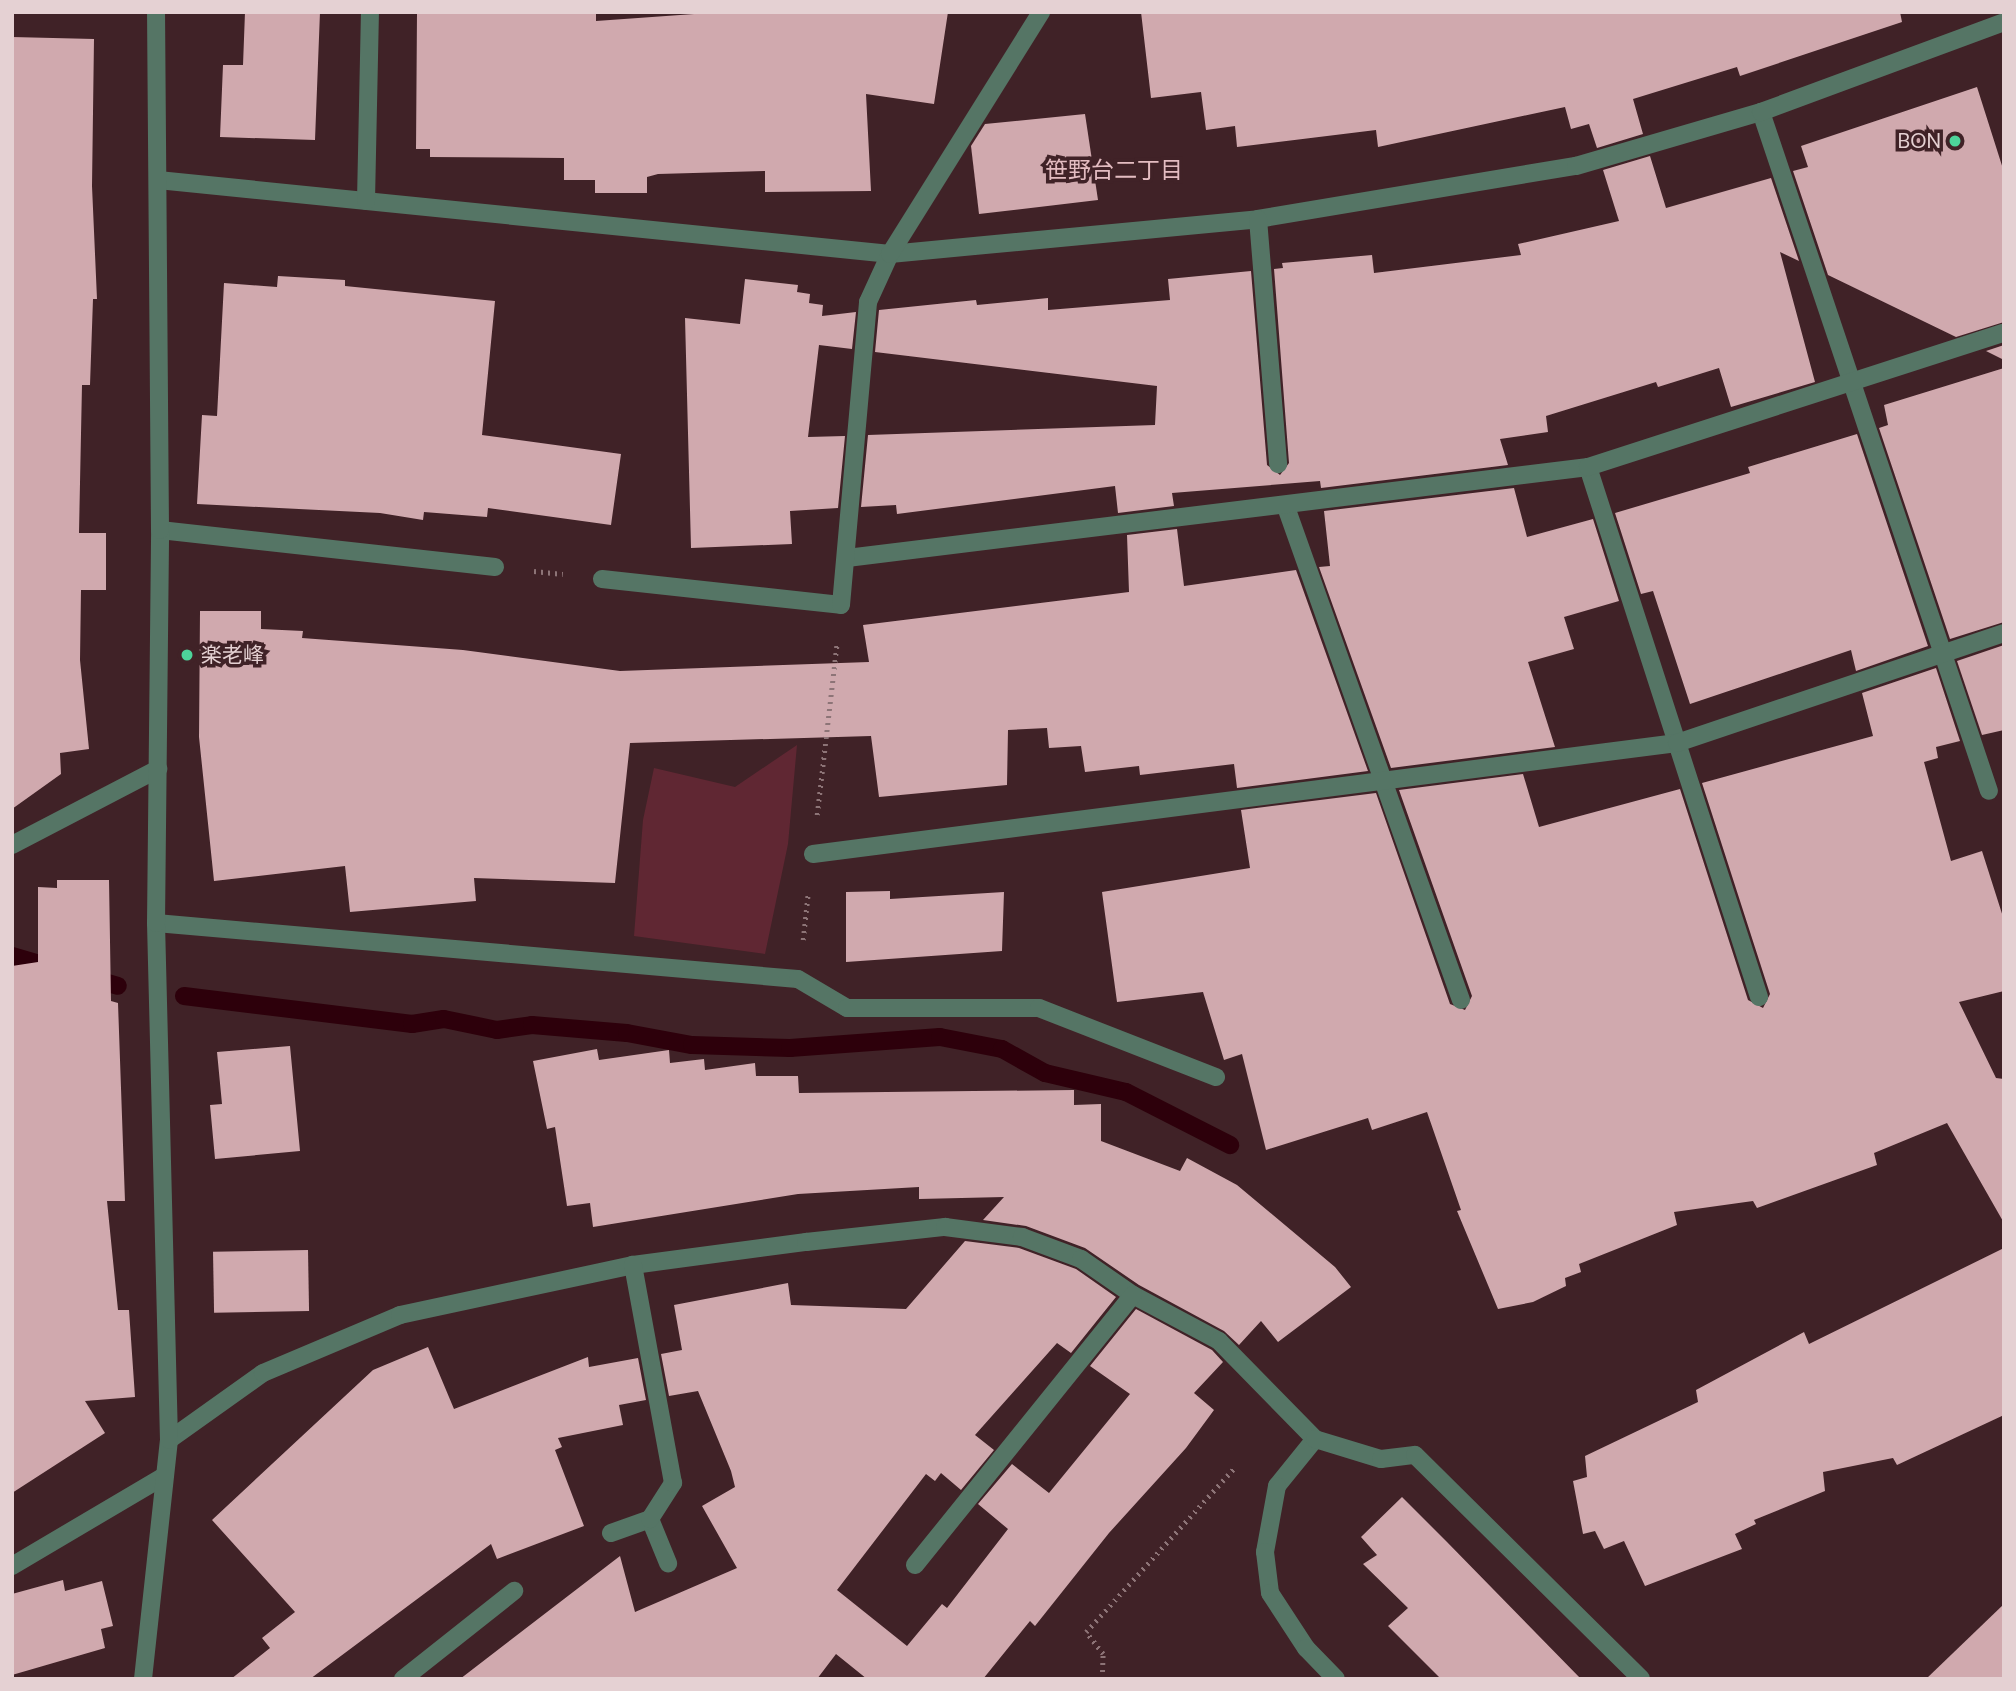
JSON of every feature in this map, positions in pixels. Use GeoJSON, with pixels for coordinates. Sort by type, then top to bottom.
{"type":"FeatureCollection","features":[{"type":"Feature","properties":{"kind":"street"},"geometry":{"type":"LineString","coordinates":[[143,1679],[169,1440],[156,923],[160,530],[156,12]]}},
{"type":"Feature","properties":{"kind":"street"},"geometry":{"type":"LineString","coordinates":[[366,201],[370,12]]}},
{"type":"Feature","properties":{"kind":"street"},"geometry":{"type":"LineString","coordinates":[[602,579],[841,605],[868,302],[890,254],[1041,12]]}},
{"type":"Feature","properties":{"kind":"street"},"geometry":{"type":"LineString","coordinates":[[158,180],[890,254],[1258,219],[1576,166],[1761,112],[2004,22]]}},
{"type":"Feature","properties":{"kind":"street"},"geometry":{"type":"LineString","coordinates":[[1761,112],[1989,791]]}},
{"type":"Feature","properties":{"kind":"street"},"geometry":{"type":"LineString","coordinates":[[1258,219],[1278,464]]}},
{"type":"Feature","properties":{"kind":"street"},"geometry":{"type":"LineString","coordinates":[[847,558],[1286,507],[1588,467],[1853,384],[2004,333]]}},
{"type":"Feature","properties":{"kind":"street"},"geometry":{"type":"LineString","coordinates":[[1588,467],[1759,997]]}},
{"type":"Feature","properties":{"kind":"street"},"geometry":{"type":"LineString","coordinates":[[1286,507],[1461,1000]]}},
{"type":"Feature","properties":{"kind":"street"},"geometry":{"type":"LineString","coordinates":[[160,530],[495,567]]}},
{"type":"Feature","properties":{"kind":"street"},"geometry":{"type":"LineString","coordinates":[[813,854],[1677,743],[2004,633]]}},
{"type":"Feature","properties":{"kind":"street"},"geometry":{"type":"LineString","coordinates":[[12,845],[158,769]]}},
{"type":"Feature","properties":{"kind":"street"},"geometry":{"type":"LineString","coordinates":[[156,923],[798,979],[846,1008],[1039,1008],[1216,1077]]}},
{"type":"Feature","properties":{"kind":"street"},"geometry":{"type":"LineString","coordinates":[[169,1440],[263,1373],[400,1315],[633,1265],[945,1227],[1022,1237],[1080,1259],[1133,1295],[1219,1341],[1315,1438],[1381,1459],[1415,1455],[1641,1679]]}},
{"type":"Feature","properties":{"kind":"street"},"geometry":{"type":"LineString","coordinates":[[611,1533],[650,1519],[673,1483],[633,1265]]}},
{"type":"Feature","properties":{"kind":"street"},"geometry":{"type":"LineString","coordinates":[[915,1565],[1133,1295]]}},
{"type":"Feature","properties":{"kind":"street"},"geometry":{"type":"LineString","coordinates":[[1315,1438],[1277,1486],[1265,1552],[1270,1593],[1306,1648],[1336,1679]]}},
{"type":"Feature","properties":{"kind":"street"},"geometry":{"type":"LineString","coordinates":[[12,1566],[164,1476]]}},
{"type":"Feature","properties":{"kind":"street"},"geometry":{"type":"LineString","coordinates":[[650,1519],[668,1563]]}},
{"type":"Feature","properties":{"kind":"street"},"geometry":{"type":"LineString","coordinates":[[403,1679],[514,1591]]}},
{"type":"Feature","properties":{"kind":"path"},"geometry":{"type":"LineString","coordinates":[[495,567],[602,579]]}},
{"type":"Feature","properties":{"kind":"path"},"geometry":{"type":"LineString","coordinates":[[798,979],[841,605]]}},
{"type":"Feature","properties":{"kind":"path"},"geometry":{"type":"LineString","coordinates":[[1102,1679],[1103,1654],[1086,1632],[1235,1467]]}},
{"type":"Feature","properties":{"kind":"shaded area"},"geometry":{"type":"Polygon","coordinates":[[[797,745],[788,844],[765,954],[634,936],[643,820],[654,768],[735,787],[797,745]]]}},
{"type":"Feature","properties":{"kind":"building"},"geometry":{"type":"Polygon","coordinates":[[[245,12],[320,12],[315,140],[220,137],[223,65],[243,65],[245,12]]]}},
{"type":"Feature","properties":{"kind":"building"},"geometry":{"type":"Polygon","coordinates":[[[417,12],[596,12],[596,21],[722,12],[948,12],[934,104],[866,94],[871,191],[765,192],[765,171],[658,174],[647,177],[647,193],[595,193],[595,180],[564,180],[564,158],[430,157],[430,149],[416,149],[417,12]]]}},
{"type":"Feature","properties":{"kind":"building"},"geometry":{"type":"Polygon","coordinates":[[[1141,12],[1900,12],[1902,22],[1740,76],[1737,67],[1633,99],[1643,134],[1597,148],[1589,124],[1571,129],[1565,107],[1378,147],[1376,130],[1237,147],[1235,126],[1206,130],[1201,92],[1151,98],[1141,12]]]}},
{"type":"Feature","properties":{"kind":"building"},"geometry":{"type":"Polygon","coordinates":[[[12,37],[94,39],[92,186],[97,299],[93,299],[90,385],[82,385],[79,533],[106,533],[106,590],[81,590],[80,660],[89,749],[60,753],[61,774],[12,809],[12,37]]]}},
{"type":"Feature","properties":{"kind":"building"},"geometry":{"type":"Polygon","coordinates":[[[1977,87],[2004,172],[2004,322],[1956,337],[1828,275],[1793,171],[1808,167],[1801,146],[1977,87]]]}},
{"type":"Feature","properties":{"kind":"building"},"geometry":{"type":"Polygon","coordinates":[[[1085,114],[1098,200],[979,214],[971,146],[985,124],[1085,114]]]}},
{"type":"Feature","properties":{"kind":"building"},"geometry":{"type":"Polygon","coordinates":[[[1650,156],[1666,208],[1771,178],[1799,261],[1780,252],[1815,382],[1731,407],[1719,368],[1658,387],[1656,382],[1546,416],[1548,432],[1500,439],[1508,465],[1321,488],[1320,481],[1172,493],[1174,506],[1118,513],[1115,486],[897,514],[896,505],[861,507],[868,435],[1155,425],[1157,386],[875,352],[879,310],[976,300],[977,305],[1048,298],[1048,310],[1170,300],[1168,279],[1251,271],[1267,465],[1280,475],[1289,463],[1274,269],[1283,268],[1282,263],[1372,255],[1374,273],[1521,255],[1518,244],[1619,221],[1603,170],[1650,156]]]}},
{"type":"Feature","properties":{"kind":"building"},"geometry":{"type":"Polygon","coordinates":[[[278,276],[345,280],[345,286],[495,301],[482,435],[621,454],[611,525],[488,508],[487,517],[424,512],[423,520],[380,513],[197,504],[202,415],[217,416],[224,283],[277,287],[278,276]]]}},
{"type":"Feature","properties":{"kind":"building"},"geometry":{"type":"Polygon","coordinates":[[[745,279],[798,285],[797,292],[810,294],[809,303],[823,305],[822,316],[856,312],[852,349],[819,345],[808,437],[845,436],[838,508],[790,511],[792,544],[691,548],[685,318],[740,324],[745,279]]]}},
{"type":"Feature","properties":{"kind":"building"},"geometry":{"type":"Polygon","coordinates":[[[2004,345],[2004,360],[1986,351],[2004,345]]]}},
{"type":"Feature","properties":{"kind":"building"},"geometry":{"type":"Polygon","coordinates":[[[2004,368],[2004,622],[1950,639],[1879,428],[1888,425],[1884,405],[2004,368]]]}},
{"type":"Feature","properties":{"kind":"building"},"geometry":{"type":"Polygon","coordinates":[[[1857,434],[1928,646],[1856,671],[1851,650],[1690,704],[1653,591],[1641,594],[1615,513],[1750,473],[1748,467],[1857,434]]]}},
{"type":"Feature","properties":{"kind":"building"},"geometry":{"type":"Polygon","coordinates":[[[1514,488],[1527,537],[1593,519],[1619,601],[1564,617],[1574,649],[1528,662],[1555,747],[1391,768],[1319,567],[1330,566],[1324,511],[1514,488]]]}},
{"type":"Feature","properties":{"kind":"building"},"geometry":{"type":"Polygon","coordinates":[[[1177,529],[1184,586],[1296,570],[1368,771],[1237,788],[1234,764],[1140,775],[1139,766],[1085,772],[1081,746],[1049,748],[1047,728],[1008,730],[1007,785],[879,797],[871,736],[630,743],[615,883],[474,878],[476,901],[350,912],[345,866],[214,881],[199,737],[200,611],[261,611],[261,629],[303,631],[302,638],[463,650],[620,671],[869,662],[863,625],[1129,592],[1127,535],[1177,529]]]}},
{"type":"Feature","properties":{"kind":"building"},"geometry":{"type":"Polygon","coordinates":[[[2004,645],[2004,730],[1982,735],[1957,661],[2004,645]]]}},
{"type":"Feature","properties":{"kind":"building"},"geometry":{"type":"Polygon","coordinates":[[[1936,668],[1960,741],[1936,747],[1938,758],[1924,762],[1951,861],[1982,851],[2004,920],[2004,991],[1959,1002],[1996,1078],[2004,1079],[2004,1223],[1947,1123],[1874,1153],[1877,1165],[1757,1208],[1753,1201],[1674,1212],[1677,1225],[1579,1264],[1581,1272],[1565,1278],[1566,1286],[1533,1302],[1498,1309],[1457,1211],[1461,1210],[1427,1112],[1372,1130],[1368,1118],[1266,1150],[1242,1054],[1224,1060],[1203,992],[1117,1002],[1102,892],[1250,868],[1241,810],[1376,793],[1450,1004],[1465,1010],[1472,996],[1399,790],[1523,774],[1539,827],[1680,789],[1748,1000],[1763,1008],[1770,994],[1702,783],[1873,736],[1862,693],[1936,668]]]}},
{"type":"Feature","properties":{"kind":"building"},"geometry":{"type":"Polygon","coordinates":[[[57,880],[109,880],[111,1001],[118,1003],[125,1201],[107,1201],[118,1310],[129,1310],[135,1397],[85,1401],[105,1433],[12,1493],[12,966],[38,962],[38,887],[57,888],[57,880]]]}},
{"type":"Feature","properties":{"kind":"building"},"geometry":{"type":"Polygon","coordinates":[[[890,891],[890,899],[1004,892],[1002,951],[846,962],[846,892],[890,891]]]}},
{"type":"Feature","properties":{"kind":"building"},"geometry":{"type":"Polygon","coordinates":[[[290,1046],[300,1151],[215,1159],[210,1105],[222,1104],[217,1052],[290,1046]]]}},
{"type":"Feature","properties":{"kind":"building"},"geometry":{"type":"Polygon","coordinates":[[[597,1049],[599,1060],[669,1050],[670,1063],[704,1059],[705,1070],[755,1063],[756,1076],[798,1076],[799,1093],[1074,1090],[1074,1105],[1101,1104],[1101,1141],[1180,1171],[1187,1158],[1237,1185],[1335,1267],[1351,1287],[1278,1342],[1261,1321],[1239,1345],[1224,1331],[1139,1285],[1085,1248],[1026,1226],[983,1220],[1004,1197],[919,1199],[919,1187],[798,1194],[593,1227],[590,1203],[567,1206],[555,1127],[547,1129],[533,1061],[597,1049]]]}},
{"type":"Feature","properties":{"kind":"building"},"geometry":{"type":"Polygon","coordinates":[[[965,1241],[1019,1248],[1076,1269],[1116,1297],[1071,1353],[1057,1343],[975,1435],[994,1450],[961,1490],[941,1473],[935,1481],[926,1474],[837,1590],[907,1646],[942,1604],[947,1608],[1008,1529],[978,1504],[1012,1464],[1049,1493],[1130,1394],[1090,1366],[1136,1309],[1212,1350],[1223,1362],[1194,1393],[1214,1410],[1186,1448],[1109,1533],[1035,1626],[1030,1621],[983,1679],[867,1679],[836,1654],[817,1679],[460,1679],[620,1556],[635,1612],[737,1568],[702,1506],[735,1487],[731,1471],[698,1391],[669,1396],[661,1354],[682,1350],[674,1305],[788,1283],[791,1305],[906,1309],[965,1241]]]}},
{"type":"Feature","properties":{"kind":"building"},"geometry":{"type":"Polygon","coordinates":[[[2004,1248],[2004,1415],[1897,1465],[1893,1458],[1823,1472],[1825,1491],[1754,1520],[1756,1524],[1735,1534],[1742,1549],[1645,1586],[1624,1541],[1604,1549],[1595,1531],[1583,1534],[1573,1481],[1587,1477],[1585,1456],[1698,1402],[1696,1390],[1804,1332],[1809,1344],[2004,1248]]]}},
{"type":"Feature","properties":{"kind":"building"},"geometry":{"type":"Polygon","coordinates":[[[308,1250],[309,1311],[214,1313],[213,1252],[308,1250]]]}},
{"type":"Feature","properties":{"kind":"building"},"geometry":{"type":"Polygon","coordinates":[[[428,1347],[454,1409],[588,1357],[589,1367],[638,1358],[646,1400],[619,1405],[623,1425],[558,1438],[562,1447],[555,1450],[584,1526],[497,1559],[491,1544],[310,1679],[231,1679],[270,1648],[262,1638],[295,1612],[212,1520],[373,1370],[428,1347]]]}},
{"type":"Feature","properties":{"kind":"building"},"geometry":{"type":"Polygon","coordinates":[[[1402,1497],[1581,1679],[1441,1679],[1388,1626],[1408,1608],[1363,1564],[1377,1555],[1361,1537],[1402,1497]]]}},
{"type":"Feature","properties":{"kind":"building"},"geometry":{"type":"Polygon","coordinates":[[[63,1580],[65,1591],[102,1581],[113,1626],[101,1629],[105,1648],[12,1675],[12,1594],[63,1580]]]}},
{"type":"Feature","properties":{"kind":"building"},"geometry":{"type":"Polygon","coordinates":[[[2004,1604],[2004,1679],[1926,1679],[2004,1604]]]}},
{"type":"Feature","properties":{"kind":"waterway"},"geometry":{"type":"LineString","coordinates":[[12,956],[57,969]]}},
{"type":"Feature","properties":{"kind":"waterway"},"geometry":{"type":"LineString","coordinates":[[87,977],[118,986]]}},
{"type":"Feature","properties":{"kind":"waterway"},"geometry":{"type":"LineString","coordinates":[[184,996],[412,1024],[444,1019],[497,1030],[532,1025],[627,1033],[692,1045],[790,1048],[940,1037],[1002,1049],[1045,1073],[1126,1092],[1230,1145]]}},
{"type":"Feature","properties":{"kind":"place","name":"BON"},"geometry":{"type":"Point","coordinates":[1955,141]}},
{"type":"Feature","properties":{"kind":"place","name":"楽老峰"},"geometry":{"type":"Point","coordinates":[187,655]}},
{"type":"Feature","properties":{"kind":"district","name":"笹野台二丁目"},"geometry":{"type":"Point","coordinates":[1114,170]}}]}
